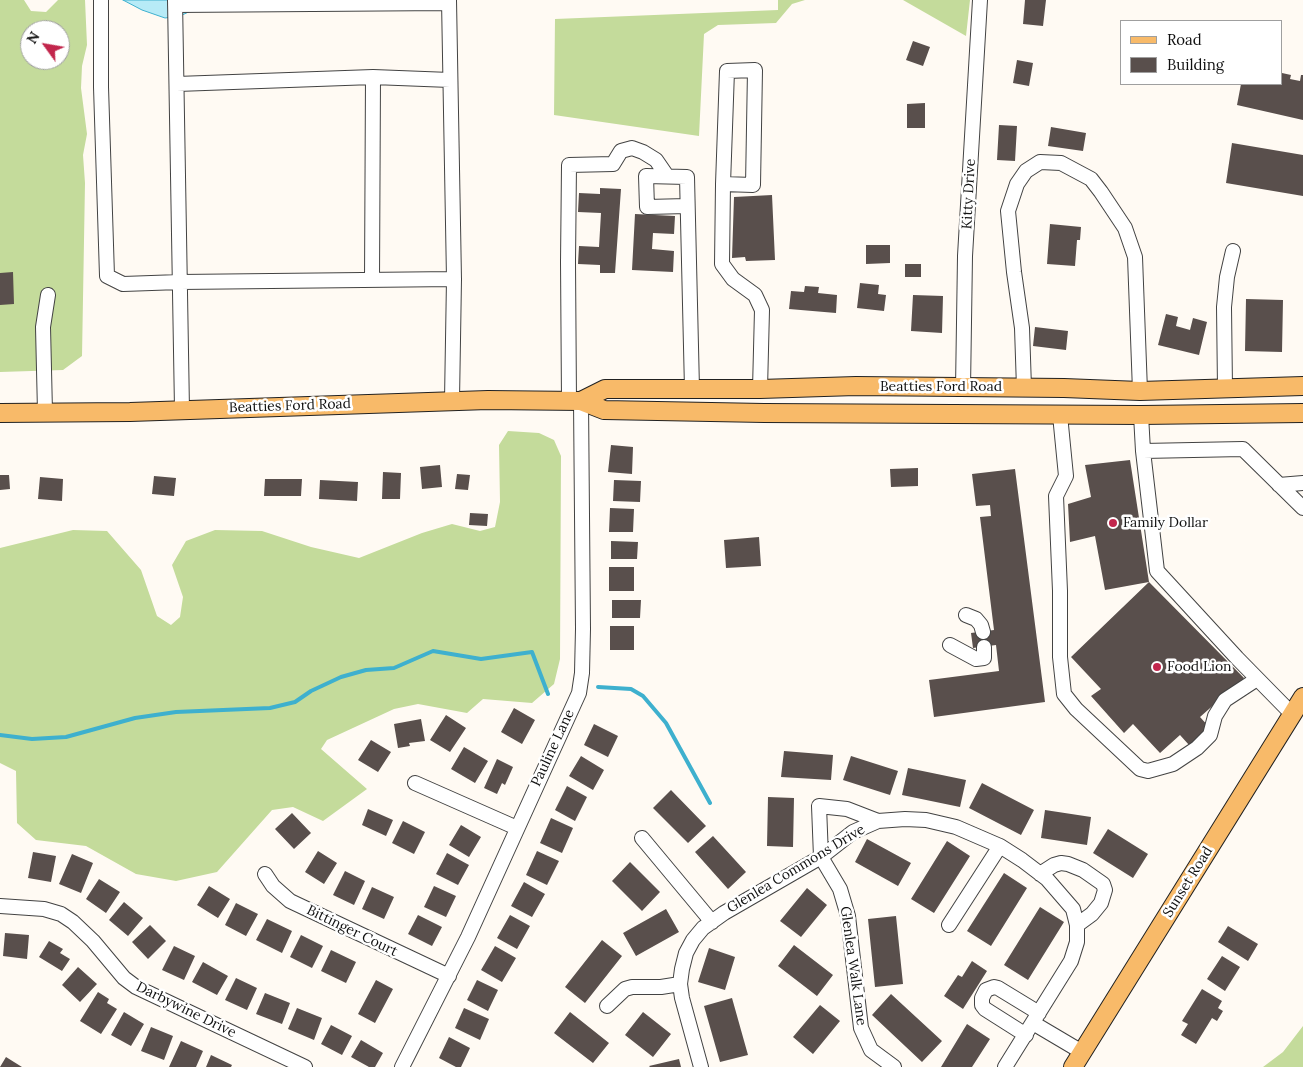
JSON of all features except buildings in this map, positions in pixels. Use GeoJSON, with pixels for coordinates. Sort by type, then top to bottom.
{"type":"FeatureCollection","features":[{"type":"Feature","properties":{"kind":"main road","name":"Beatties Ford Road"},"geometry":{"type":"LineString","coordinates":[[575,401],[606,389],[760,389],[856,386],[1140,391],[1303,386]]}},
{"type":"Feature","properties":{"kind":"main road","name":"Beatties Ford Road"},"geometry":{"type":"LineString","coordinates":[[0,413],[452,400],[575,401],[604,410],[1060,415],[1303,413]]}},
{"type":"Feature","properties":{"kind":"main road","name":"Sunset Road"},"geometry":{"type":"LineString","coordinates":[[1077,1060],[1303,697]]}},
{"type":"Feature","properties":{"kind":"street"},"geometry":{"type":"LineString","coordinates":[[100,0],[101,87],[108,276],[123,284],[454,279]]}},
{"type":"Feature","properties":{"kind":"street","name":"Kitty Drive"},"geometry":{"type":"LineString","coordinates":[[962,388],[965,256],[980,0]]}},
{"type":"Feature","properties":{"kind":"street"},"geometry":{"type":"LineString","coordinates":[[182,409],[175,2],[449,2],[454,279],[452,400]]}},
{"type":"Feature","properties":{"kind":"street"},"geometry":{"type":"LineString","coordinates":[[723,184],[754,185],[755,70],[727,71],[723,184],[722,264],[732,279],[755,295],[762,310],[760,389]]}},
{"type":"Feature","properties":{"kind":"street"},"geometry":{"type":"LineString","coordinates":[[177,84],[373,77],[450,80]]}},
{"type":"Feature","properties":{"kind":"street"},"geometry":{"type":"LineString","coordinates":[[372,280],[373,77]]}},
{"type":"Feature","properties":{"kind":"street","name":"Pauline Lane"},"geometry":{"type":"LineString","coordinates":[[402,1067],[449,976],[579,693],[582,673],[575,401],[568,262],[569,165],[613,164],[621,150],[632,148],[656,160],[667,176]]}},
{"type":"Feature","properties":{"kind":"street"},"geometry":{"type":"LineString","coordinates":[[1024,388],[1022,328],[1008,211],[1017,184],[1026,170],[1040,162],[1061,163],[1091,179],[1102,192],[1125,228],[1135,257],[1140,391]]}},
{"type":"Feature","properties":{"kind":"street"},"geometry":{"type":"LineString","coordinates":[[687,206],[647,207],[646,176],[687,177],[692,389]]}},
{"type":"Feature","properties":{"kind":"street"},"geometry":{"type":"LineString","coordinates":[[1225,388],[1224,307],[1227,277],[1233,251]]}},
{"type":"Feature","properties":{"kind":"street"},"geometry":{"type":"LineString","coordinates":[[45,412],[42,327],[48,295]]}},
{"type":"Feature","properties":{"kind":"street"},"geometry":{"type":"LineString","coordinates":[[1060,415],[1066,476],[1056,496],[1060,591],[1060,657],[1064,694],[1076,709],[1140,769],[1148,771],[1173,764],[1197,748],[1210,735],[1215,716],[1225,700],[1258,679]]}},
{"type":"Feature","properties":{"kind":"street"},"geometry":{"type":"LineString","coordinates":[[1141,415],[1143,451],[1157,571],[1292,714]]}},
{"type":"Feature","properties":{"kind":"street"},"geometry":{"type":"LineString","coordinates":[[1143,451],[1243,449],[1303,508]]}},
{"type":"Feature","properties":{"kind":"street"},"geometry":{"type":"LineString","coordinates":[[1279,485],[1303,483]]}},
{"type":"Feature","properties":{"kind":"street"},"geometry":{"type":"LineString","coordinates":[[966,615],[976,619],[981,625],[983,632]]}},
{"type":"Feature","properties":{"kind":"street"},"geometry":{"type":"LineString","coordinates":[[950,644],[976,659],[984,658],[984,647]]}},
{"type":"Feature","properties":{"kind":"street"},"geometry":{"type":"LineString","coordinates":[[415,783],[517,828]]}},
{"type":"Feature","properties":{"kind":"street"},"geometry":{"type":"LineString","coordinates":[[821,857],[819,806],[847,809],[878,821]]}},
{"type":"Feature","properties":{"kind":"street","name":"Glenlea Commons Drive"},"geometry":{"type":"LineString","coordinates":[[701,1067],[680,984],[686,953],[693,940],[703,928],[821,857],[853,832],[878,821],[905,819],[926,820],[956,827],[1000,846],[1040,874],[1064,897],[1073,909],[1077,926],[1077,942],[1071,961],[1005,1067]]}},
{"type":"Feature","properties":{"kind":"street"},"geometry":{"type":"LineString","coordinates":[[642,838],[712,922]]}},
{"type":"Feature","properties":{"kind":"street"},"geometry":{"type":"LineString","coordinates":[[948,925],[1000,846]]}},
{"type":"Feature","properties":{"kind":"street","name":"Glenlea Walk Lane"},"geometry":{"type":"LineString","coordinates":[[821,857],[840,889],[845,903],[861,1028],[871,1050],[894,1067]]}},
{"type":"Feature","properties":{"kind":"street"},"geometry":{"type":"LineString","coordinates":[[1040,874],[1054,865],[1068,864],[1083,870],[1103,884],[1105,890],[1101,902],[1092,914],[1077,926]]}},
{"type":"Feature","properties":{"kind":"street","name":"Bittinger Court"},"geometry":{"type":"LineString","coordinates":[[265,874],[272,886],[290,901],[449,976]]}},
{"type":"Feature","properties":{"kind":"street","name":"Darbywine Drive"},"geometry":{"type":"LineString","coordinates":[[0,906],[44,909],[61,914],[86,934],[124,978],[136,987],[305,1067]]}},
{"type":"Feature","properties":{"kind":"street"},"geometry":{"type":"LineString","coordinates":[[607,1006],[625,989],[680,984]]}},
{"type":"Feature","properties":{"kind":"street"},"geometry":{"type":"LineString","coordinates":[[1033,1024],[1077,1060]]}},
{"type":"Feature","properties":{"kind":"green space"},"geometry":{"type":"Polygon","coordinates":[[[0,0],[24,0],[31,11],[46,12],[58,0],[85,0],[87,45],[82,66],[81,88],[87,134],[83,155],[85,183],[82,356],[63,370],[0,372],[0,0]]]}},
{"type":"Feature","properties":{"kind":"green space"},"geometry":{"type":"Polygon","coordinates":[[[778,0],[805,0],[792,4],[776,23],[718,25],[704,34],[699,136],[554,115],[555,19],[778,10],[778,0]]]}},
{"type":"Feature","properties":{"kind":"green space"},"geometry":{"type":"Polygon","coordinates":[[[903,0],[970,0],[966,36],[903,0]]]}},
{"type":"Feature","properties":{"kind":"green space"},"geometry":{"type":"Polygon","coordinates":[[[508,431],[539,433],[554,440],[561,456],[560,659],[554,684],[532,703],[483,699],[467,713],[418,704],[394,709],[327,740],[321,749],[367,789],[323,821],[293,807],[272,810],[217,872],[176,881],[136,874],[86,846],[36,840],[17,823],[16,771],[0,763],[0,548],[73,530],[107,531],[141,570],[157,616],[171,625],[180,617],[183,597],[172,565],[186,541],[215,530],[262,531],[311,547],[359,558],[422,533],[452,524],[480,531],[495,527],[500,502],[499,445],[508,431]]]}},
{"type":"Feature","properties":{"kind":"green space"},"geometry":{"type":"Polygon","coordinates":[[[1303,1026],[1303,1067],[1263,1067],[1283,1052],[1303,1026]]]}},
{"type":"Feature","properties":{"kind":"water"},"geometry":{"type":"Polygon","coordinates":[[[123,0],[205,0],[195,9],[180,16],[165,18],[142,10],[123,0]]]}},
{"type":"Feature","properties":{"kind":"waterway"},"geometry":{"type":"LineString","coordinates":[[0,735],[32,739],[66,737],[135,718],[176,712],[270,708],[295,702],[311,691],[341,677],[366,670],[394,668],[433,651],[481,659],[532,652],[548,694]]}},
{"type":"Feature","properties":{"kind":"waterway"},"geometry":{"type":"LineString","coordinates":[[598,687],[631,689],[643,696],[666,723],[710,803]]}},
{"type":"Feature","properties":{"kind":"place","name":"Family Dollar"},"geometry":{"type":"Point","coordinates":[1113,523]}},
{"type":"Feature","properties":{"kind":"place","name":"Food Lion"},"geometry":{"type":"Point","coordinates":[1157,667]}}]}
